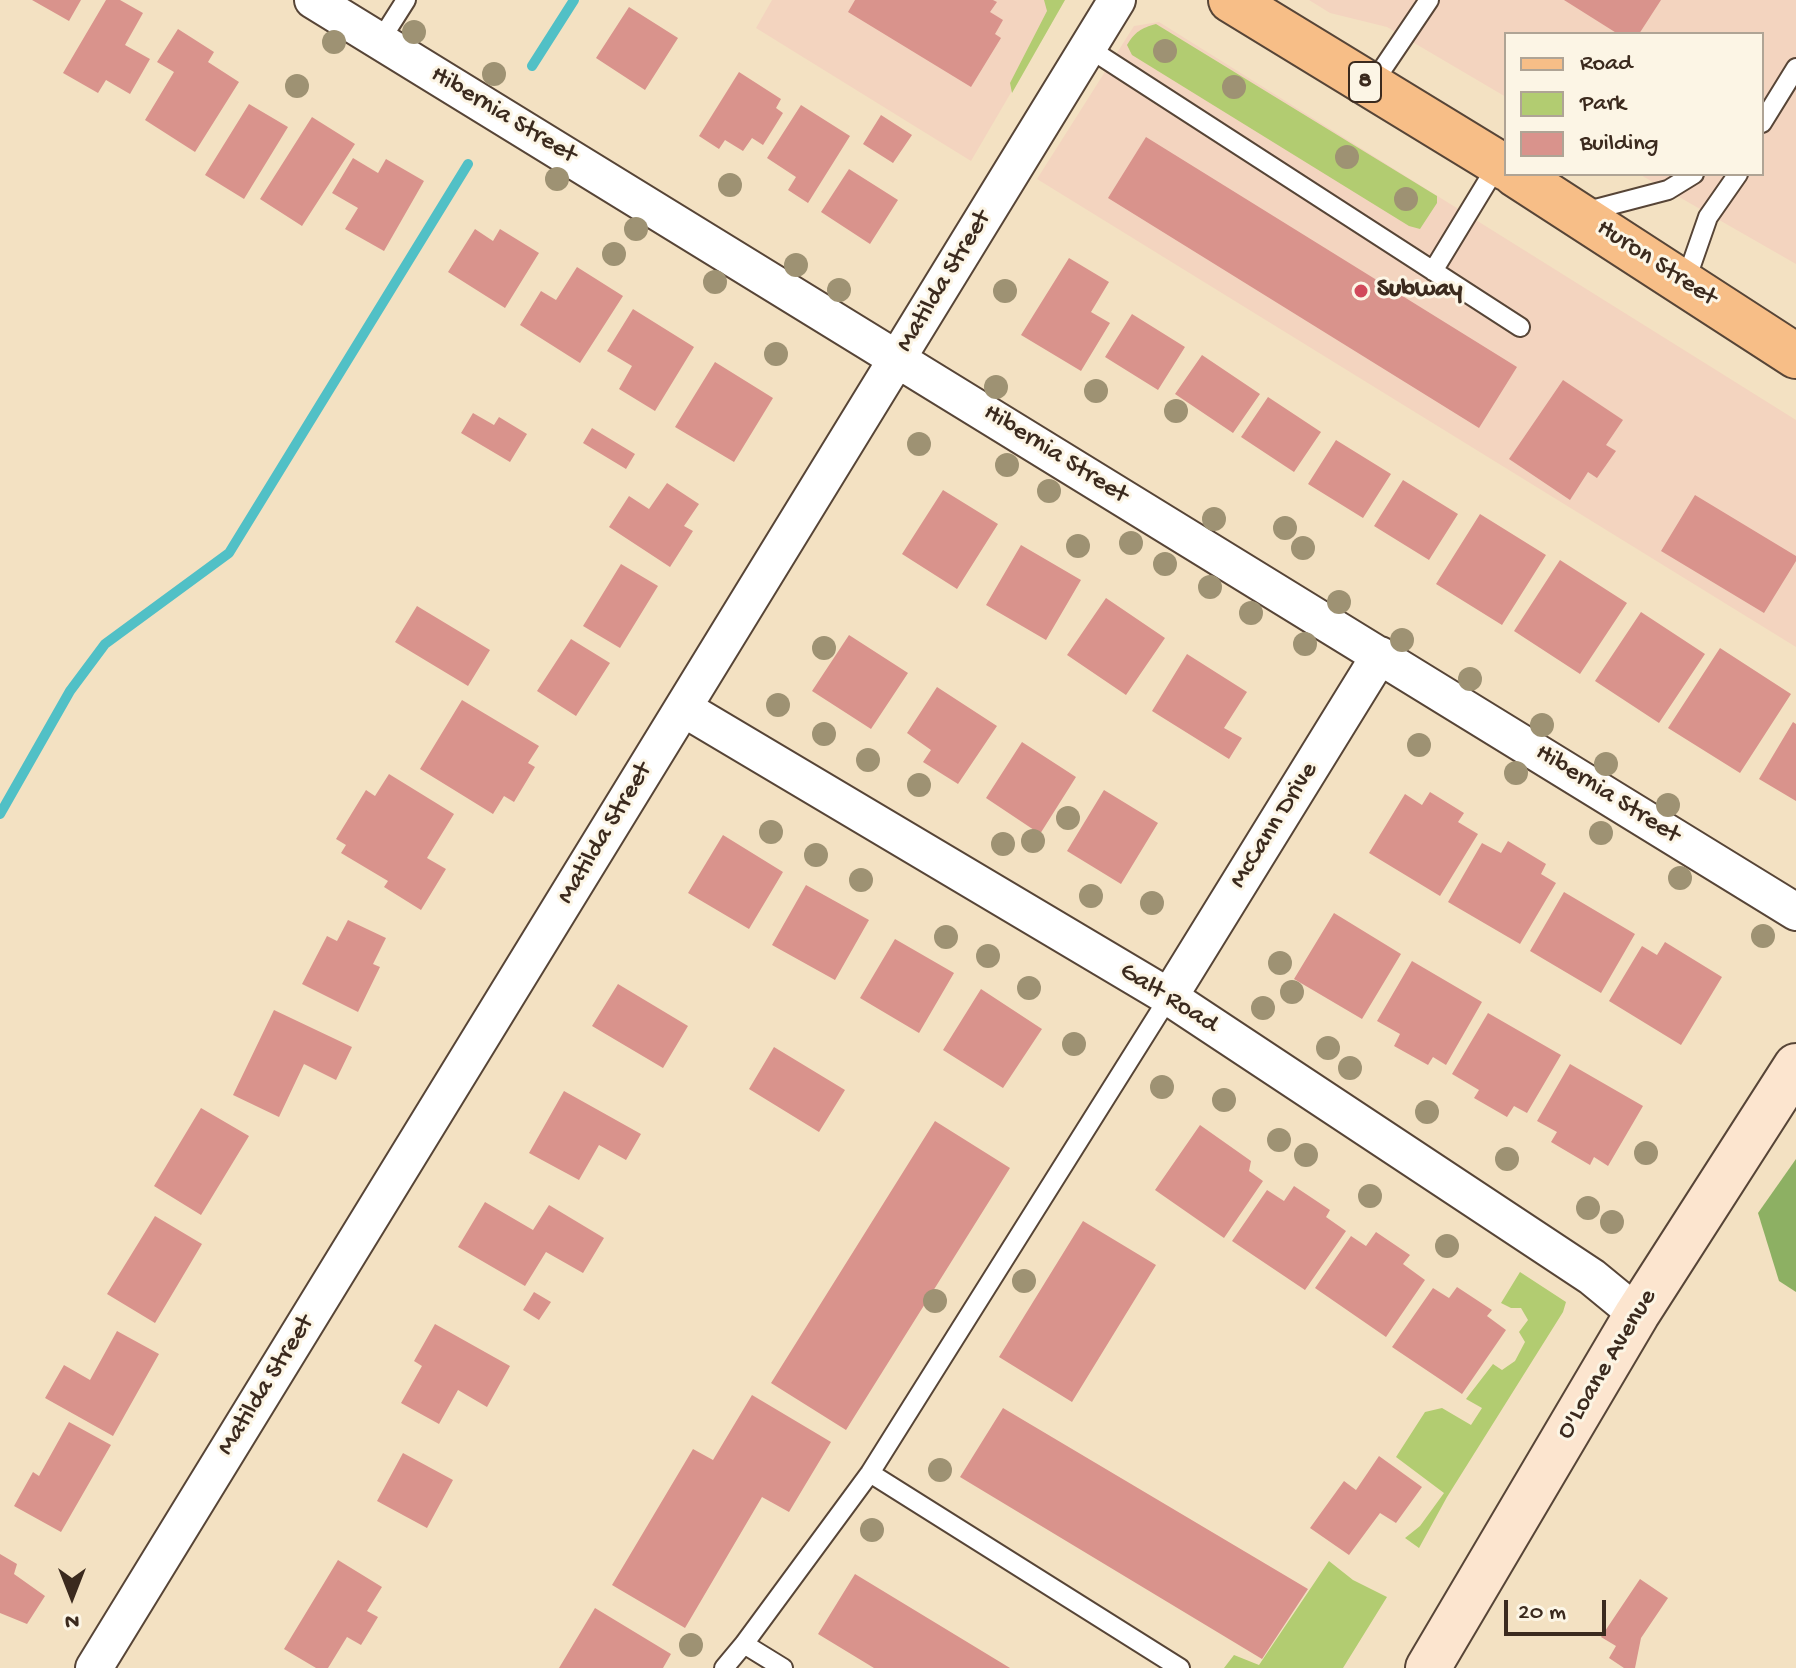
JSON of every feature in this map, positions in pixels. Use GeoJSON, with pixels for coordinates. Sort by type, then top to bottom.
{"type":"FeatureCollection","features":[{"type":"Feature","properties":{"kind":"main road","name":"Huron Street"},"geometry":{"type":"LineString","coordinates":[[1231,0],[1504,168]]}},
{"type":"Feature","properties":{"kind":"main road","name":"Huron Street"},"geometry":{"type":"LineString","coordinates":[[1518,176],[1580,213],[1796,356]]}},
{"type":"Feature","properties":{"kind":"main road","name":"O'Loane Avenue"},"geometry":{"type":"LineString","coordinates":[[1428,1668],[1637,1314],[1796,1066]]}},
{"type":"Feature","properties":{"kind":"street","name":"Hibernia Street"},"geometry":{"type":"LineString","coordinates":[[313,0],[1796,912]]}},
{"type":"Feature","properties":{"kind":"street","name":"Matilda Street"},"geometry":{"type":"LineString","coordinates":[[94,1668],[1117,0]]}},
{"type":"Feature","properties":{"kind":"street","name":"McCann Drive"},"geometry":{"type":"LineString","coordinates":[[1169,997],[1380,655]]}},
{"type":"Feature","properties":{"kind":"street","name":"Galt Road"},"geometry":{"type":"LineString","coordinates":[[683,708],[1169,997],[1592,1277],[1637,1314]]}},
{"type":"Feature","properties":{"kind":"lane"},"geometry":{"type":"LineString","coordinates":[[380,41],[406,0]]}},
{"type":"Feature","properties":{"kind":"lane"},"geometry":{"type":"LineString","coordinates":[[1371,86],[1429,0]]}},
{"type":"Feature","properties":{"kind":"lane"},"geometry":{"type":"LineString","coordinates":[[1087,47],[1520,327]]}},
{"type":"Feature","properties":{"kind":"lane"},"geometry":{"type":"LineString","coordinates":[[1764,119],[1796,68]]}},
{"type":"Feature","properties":{"kind":"lane"},"geometry":{"type":"LineString","coordinates":[[1433,271],[1504,172]]}},
{"type":"Feature","properties":{"kind":"lane"},"geometry":{"type":"LineString","coordinates":[[1580,213],[1668,190],[1691,176]]}},
{"type":"Feature","properties":{"kind":"lane"},"geometry":{"type":"LineString","coordinates":[[1685,283],[1708,217],[1737,176]]}},
{"type":"Feature","properties":{"kind":"lane"},"geometry":{"type":"LineString","coordinates":[[724,1668],[870,1473],[1169,997]]}},
{"type":"Feature","properties":{"kind":"lane"},"geometry":{"type":"LineString","coordinates":[[870,1473],[1180,1668]]}},
{"type":"Feature","properties":{"kind":"lane"},"geometry":{"type":"LineString","coordinates":[[744,1644],[783,1668]]}},
{"type":"Feature","properties":{"kind":"shaded area"},"geometry":{"type":"Polygon","coordinates":[[[772,0],[1065,0],[971,161],[756,28],[772,0]]]}},
{"type":"Feature","properties":{"kind":"shaded area"},"geometry":{"type":"Polygon","coordinates":[[[1309,0],[1796,0],[1796,264],[1642,176],[1764,176],[1764,32],[1504,32],[1504,96],[1387,27],[1330,13],[1309,0]]]}},
{"type":"Feature","properties":{"kind":"shaded area"},"geometry":{"type":"Polygon","coordinates":[[[1159,22],[1796,420],[1796,647],[1037,179],[1134,26],[1159,22]]]}},
{"type":"Feature","properties":{"kind":"green space"},"geometry":{"type":"Polygon","coordinates":[[[1044,0],[1065,0],[1012,93],[1010,83],[1047,11],[1044,0]]]}},
{"type":"Feature","properties":{"kind":"green space"},"geometry":{"type":"Polygon","coordinates":[[[1156,24],[1437,196],[1437,203],[1420,229],[1409,226],[1132,55],[1127,45],[1133,37],[1142,29],[1156,24]]]}},
{"type":"Feature","properties":{"kind":"green space"},"geometry":{"type":"Polygon","coordinates":[[[1796,1159],[1796,1292],[1779,1281],[1758,1213],[1796,1159]]]}},
{"type":"Feature","properties":{"kind":"green space"},"geometry":{"type":"Polygon","coordinates":[[[1520,1272],[1566,1302],[1563,1312],[1447,1497],[1419,1548],[1405,1538],[1420,1526],[1444,1493],[1396,1457],[1425,1412],[1442,1408],[1471,1425],[1482,1408],[1466,1399],[1493,1364],[1502,1370],[1515,1361],[1525,1342],[1519,1332],[1528,1320],[1521,1308],[1511,1308],[1501,1303],[1520,1272]]]}},
{"type":"Feature","properties":{"kind":"green space"},"geometry":{"type":"Polygon","coordinates":[[[1329,1561],[1353,1580],[1387,1597],[1343,1668],[1224,1668],[1234,1655],[1259,1665],[1329,1561]]]}},
{"type":"Feature","properties":{"kind":"building"},"geometry":{"type":"Polygon","coordinates":[[[32,0],[81,0],[69,21],[32,0]]]}},
{"type":"Feature","properties":{"kind":"building"},"geometry":{"type":"Polygon","coordinates":[[[106,0],[120,0],[143,13],[125,45],[150,59],[130,94],[106,80],[98,93],[63,73],[106,0]]]}},
{"type":"Feature","properties":{"kind":"building"},"geometry":{"type":"Polygon","coordinates":[[[855,0],[993,0],[997,2],[990,12],[1003,20],[995,34],[1001,38],[971,87],[848,12],[855,0]]]}},
{"type":"Feature","properties":{"kind":"building"},"geometry":{"type":"Polygon","coordinates":[[[1564,0],[1661,0],[1640,32],[1615,32],[1564,0]]]}},
{"type":"Feature","properties":{"kind":"building"},"geometry":{"type":"Polygon","coordinates":[[[629,7],[678,38],[645,90],[596,58],[629,7]]]}},
{"type":"Feature","properties":{"kind":"building"},"geometry":{"type":"Polygon","coordinates":[[[178,29],[214,52],[208,62],[239,82],[195,152],[145,120],[174,72],[157,62],[178,29]]]}},
{"type":"Feature","properties":{"kind":"building"},"geometry":{"type":"Polygon","coordinates":[[[739,72],[781,99],[776,108],[783,113],[763,145],[752,138],[743,151],[725,140],[719,149],[699,136],[739,72]]]}},
{"type":"Feature","properties":{"kind":"building"},"geometry":{"type":"Polygon","coordinates":[[[249,104],[288,127],[244,199],[205,175],[249,104]]]}},
{"type":"Feature","properties":{"kind":"building"},"geometry":{"type":"Polygon","coordinates":[[[801,105],[850,136],[808,203],[788,190],[796,177],[767,158],[801,105]]]}},
{"type":"Feature","properties":{"kind":"building"},"geometry":{"type":"Polygon","coordinates":[[[881,115],[912,135],[893,163],[863,144],[881,115]]]}},
{"type":"Feature","properties":{"kind":"building"},"geometry":{"type":"Polygon","coordinates":[[[312,117],[355,144],[302,226],[260,199],[312,117]]]}},
{"type":"Feature","properties":{"kind":"building"},"geometry":{"type":"Polygon","coordinates":[[[1146,137],[1517,367],[1479,428],[1108,198],[1146,137]]]}},
{"type":"Feature","properties":{"kind":"building"},"geometry":{"type":"Polygon","coordinates":[[[353,158],[378,173],[386,159],[424,181],[384,251],[345,229],[358,208],[332,193],[353,158]]]}},
{"type":"Feature","properties":{"kind":"building"},"geometry":{"type":"Polygon","coordinates":[[[849,169],[898,200],[870,244],[821,212],[849,169]]]}},
{"type":"Feature","properties":{"kind":"building"},"geometry":{"type":"Polygon","coordinates":[[[475,229],[493,241],[500,229],[539,253],[505,308],[448,272],[475,229]]]}},
{"type":"Feature","properties":{"kind":"building"},"geometry":{"type":"Polygon","coordinates":[[[1069,258],[1109,282],[1091,312],[1110,323],[1081,371],[1021,335],[1069,258]]]}},
{"type":"Feature","properties":{"kind":"building"},"geometry":{"type":"Polygon","coordinates":[[[577,267],[623,296],[580,363],[520,325],[541,291],[556,300],[577,267]]]}},
{"type":"Feature","properties":{"kind":"building"},"geometry":{"type":"Polygon","coordinates":[[[633,309],[694,347],[655,411],[619,389],[632,366],[607,351],[633,309]]]}},
{"type":"Feature","properties":{"kind":"building"},"geometry":{"type":"Polygon","coordinates":[[[1132,314],[1185,347],[1158,390],[1105,357],[1132,314]]]}},
{"type":"Feature","properties":{"kind":"building"},"geometry":{"type":"Polygon","coordinates":[[[1202,355],[1260,394],[1233,433],[1175,394],[1202,355]]]}},
{"type":"Feature","properties":{"kind":"building"},"geometry":{"type":"Polygon","coordinates":[[[715,362],[773,398],[734,462],[675,427],[715,362]]]}},
{"type":"Feature","properties":{"kind":"building"},"geometry":{"type":"Polygon","coordinates":[[[1563,380],[1623,420],[1606,445],[1616,451],[1597,478],[1588,472],[1570,500],[1509,459],[1563,380]]]}},
{"type":"Feature","properties":{"kind":"building"},"geometry":{"type":"Polygon","coordinates":[[[1268,397],[1321,432],[1294,472],[1241,437],[1268,397]]]}},
{"type":"Feature","properties":{"kind":"building"},"geometry":{"type":"Polygon","coordinates":[[[473,413],[494,425],[499,417],[527,434],[510,462],[461,433],[473,413]]]}},
{"type":"Feature","properties":{"kind":"building"},"geometry":{"type":"Polygon","coordinates":[[[592,428],[635,454],[626,469],[583,443],[592,428]]]}},
{"type":"Feature","properties":{"kind":"building"},"geometry":{"type":"Polygon","coordinates":[[[1336,440],[1391,474],[1363,518],[1308,484],[1336,440]]]}},
{"type":"Feature","properties":{"kind":"building"},"geometry":{"type":"Polygon","coordinates":[[[1403,480],[1458,514],[1429,560],[1374,526],[1403,480]]]}},
{"type":"Feature","properties":{"kind":"building"},"geometry":{"type":"Polygon","coordinates":[[[667,483],[699,504],[684,526],[693,531],[670,567],[609,527],[629,496],[649,509],[667,483]]]}},
{"type":"Feature","properties":{"kind":"building"},"geometry":{"type":"Polygon","coordinates":[[[943,490],[998,524],[957,589],[902,554],[943,490]]]}},
{"type":"Feature","properties":{"kind":"building"},"geometry":{"type":"Polygon","coordinates":[[[1695,495],[1796,556],[1796,561],[1764,613],[1661,551],[1695,495]]]}},
{"type":"Feature","properties":{"kind":"building"},"geometry":{"type":"Polygon","coordinates":[[[1480,514],[1546,555],[1502,625],[1436,584],[1480,514]]]}},
{"type":"Feature","properties":{"kind":"building"},"geometry":{"type":"Polygon","coordinates":[[[1021,545],[1081,580],[1046,640],[986,605],[1021,545]]]}},
{"type":"Feature","properties":{"kind":"building"},"geometry":{"type":"Polygon","coordinates":[[[1560,560],[1627,603],[1580,674],[1514,631],[1560,560]]]}},
{"type":"Feature","properties":{"kind":"building"},"geometry":{"type":"Polygon","coordinates":[[[621,564],[658,586],[620,648],[583,626],[621,564]]]}},
{"type":"Feature","properties":{"kind":"building"},"geometry":{"type":"Polygon","coordinates":[[[1106,598],[1165,638],[1126,695],[1067,655],[1106,598]]]}},
{"type":"Feature","properties":{"kind":"building"},"geometry":{"type":"Polygon","coordinates":[[[417,606],[490,650],[468,686],[395,642],[417,606]]]}},
{"type":"Feature","properties":{"kind":"building"},"geometry":{"type":"Polygon","coordinates":[[[1641,612],[1705,654],[1659,723],[1595,681],[1641,612]]]}},
{"type":"Feature","properties":{"kind":"building"},"geometry":{"type":"Polygon","coordinates":[[[849,635],[908,673],[871,729],[812,691],[849,635]]]}},
{"type":"Feature","properties":{"kind":"building"},"geometry":{"type":"Polygon","coordinates":[[[571,639],[610,663],[576,716],[537,691],[571,639]]]}},
{"type":"Feature","properties":{"kind":"building"},"geometry":{"type":"Polygon","coordinates":[[[1720,648],[1791,694],[1740,773],[1668,728],[1720,648]]]}},
{"type":"Feature","properties":{"kind":"building"},"geometry":{"type":"Polygon","coordinates":[[[1187,654],[1247,692],[1224,728],[1242,738],[1229,759],[1152,711],[1187,654]]]}},
{"type":"Feature","properties":{"kind":"building"},"geometry":{"type":"Polygon","coordinates":[[[937,687],[997,726],[958,784],[923,762],[931,750],[907,733],[937,687]]]}},
{"type":"Feature","properties":{"kind":"building"},"geometry":{"type":"Polygon","coordinates":[[[462,700],[539,746],[528,763],[535,767],[514,802],[504,796],[493,814],[420,769],[462,700]]]}},
{"type":"Feature","properties":{"kind":"building"},"geometry":{"type":"Polygon","coordinates":[[[1793,722],[1796,724],[1796,801],[1759,779],[1793,722]]]}},
{"type":"Feature","properties":{"kind":"building"},"geometry":{"type":"Polygon","coordinates":[[[1022,742],[1076,777],[1040,834],[986,798],[1022,742]]]}},
{"type":"Feature","properties":{"kind":"building"},"geometry":{"type":"Polygon","coordinates":[[[389,774],[454,814],[427,858],[446,869],[421,910],[384,887],[388,881],[341,853],[346,845],[336,839],[366,790],[375,796],[389,774]]]}},
{"type":"Feature","properties":{"kind":"building"},"geometry":{"type":"Polygon","coordinates":[[[1104,790],[1158,823],[1121,884],[1067,851],[1104,790]]]}},
{"type":"Feature","properties":{"kind":"building"},"geometry":{"type":"Polygon","coordinates":[[[1430,792],[1464,813],[1458,822],[1478,834],[1440,896],[1369,853],[1405,794],[1422,805],[1430,792]]]}},
{"type":"Feature","properties":{"kind":"building"},"geometry":{"type":"Polygon","coordinates":[[[723,835],[783,872],[749,929],[688,893],[723,835]]]}},
{"type":"Feature","properties":{"kind":"building"},"geometry":{"type":"Polygon","coordinates":[[[1508,841],[1546,864],[1541,874],[1556,883],[1520,944],[1448,902],[1482,843],[1501,853],[1508,841]]]}},
{"type":"Feature","properties":{"kind":"building"},"geometry":{"type":"Polygon","coordinates":[[[806,885],[869,920],[835,980],[772,945],[806,885]]]}},
{"type":"Feature","properties":{"kind":"building"},"geometry":{"type":"Polygon","coordinates":[[[1564,892],[1635,934],[1601,993],[1530,951],[1564,892]]]}},
{"type":"Feature","properties":{"kind":"building"},"geometry":{"type":"Polygon","coordinates":[[[1334,913],[1401,954],[1362,1019],[1294,979],[1334,913]]]}},
{"type":"Feature","properties":{"kind":"building"},"geometry":{"type":"Polygon","coordinates":[[[348,920],[386,938],[373,964],[380,967],[358,1012],[302,984],[327,936],[337,941],[348,920]]]}},
{"type":"Feature","properties":{"kind":"building"},"geometry":{"type":"Polygon","coordinates":[[[895,939],[954,973],[919,1033],[860,998],[895,939]]]}},
{"type":"Feature","properties":{"kind":"building"},"geometry":{"type":"Polygon","coordinates":[[[1665,942],[1722,977],[1681,1045],[1609,1001],[1642,946],[1657,955],[1665,942]]]}},
{"type":"Feature","properties":{"kind":"building"},"geometry":{"type":"Polygon","coordinates":[[[1412,961],[1482,1002],[1446,1065],[1433,1057],[1428,1065],[1394,1046],[1400,1034],[1377,1021],[1412,961]]]}},
{"type":"Feature","properties":{"kind":"building"},"geometry":{"type":"Polygon","coordinates":[[[618,984],[688,1026],[663,1068],[592,1026],[618,984]]]}},
{"type":"Feature","properties":{"kind":"building"},"geometry":{"type":"Polygon","coordinates":[[[981,989],[1042,1029],[1003,1088],[943,1050],[981,989]]]}},
{"type":"Feature","properties":{"kind":"building"},"geometry":{"type":"Polygon","coordinates":[[[274,1010],[352,1047],[336,1080],[304,1064],[279,1117],[233,1095],[274,1010]]]}},
{"type":"Feature","properties":{"kind":"building"},"geometry":{"type":"Polygon","coordinates":[[[1488,1013],[1561,1055],[1527,1113],[1514,1106],[1507,1117],[1474,1098],[1479,1090],[1452,1074],[1488,1013]]]}},
{"type":"Feature","properties":{"kind":"building"},"geometry":{"type":"Polygon","coordinates":[[[774,1047],[845,1090],[819,1132],[749,1089],[774,1047]]]}},
{"type":"Feature","properties":{"kind":"building"},"geometry":{"type":"Polygon","coordinates":[[[1570,1064],[1643,1106],[1608,1166],[1594,1157],[1590,1165],[1551,1142],[1557,1132],[1537,1121],[1570,1064]]]}},
{"type":"Feature","properties":{"kind":"building"},"geometry":{"type":"Polygon","coordinates":[[[564,1091],[641,1134],[626,1160],[599,1145],[579,1180],[529,1153],[564,1091]]]}},
{"type":"Feature","properties":{"kind":"building"},"geometry":{"type":"Polygon","coordinates":[[[201,1108],[249,1136],[201,1215],[154,1186],[201,1108]]]}},
{"type":"Feature","properties":{"kind":"building"},"geometry":{"type":"Polygon","coordinates":[[[935,1121],[1010,1168],[846,1430],[771,1383],[935,1121]]]}},
{"type":"Feature","properties":{"kind":"building"},"geometry":{"type":"Polygon","coordinates":[[[1200,1125],[1251,1161],[1249,1171],[1263,1181],[1224,1238],[1155,1190],[1200,1125]]]}},
{"type":"Feature","properties":{"kind":"building"},"geometry":{"type":"Polygon","coordinates":[[[1294,1186],[1330,1210],[1326,1217],[1346,1231],[1305,1290],[1232,1241],[1267,1190],[1284,1201],[1294,1186]]]}},
{"type":"Feature","properties":{"kind":"building"},"geometry":{"type":"Polygon","coordinates":[[[485,1202],[533,1230],[549,1205],[604,1238],[583,1273],[546,1252],[525,1286],[458,1247],[485,1202]]]}},
{"type":"Feature","properties":{"kind":"building"},"geometry":{"type":"Polygon","coordinates":[[[155,1216],[202,1244],[155,1323],[107,1294],[155,1216]]]}},
{"type":"Feature","properties":{"kind":"building"},"geometry":{"type":"Polygon","coordinates":[[[1083,1221],[1156,1265],[1072,1402],[999,1357],[1083,1221]]]}},
{"type":"Feature","properties":{"kind":"building"},"geometry":{"type":"Polygon","coordinates":[[[1376,1232],[1410,1255],[1403,1264],[1425,1280],[1386,1337],[1315,1288],[1351,1236],[1366,1246],[1376,1232]]]}},
{"type":"Feature","properties":{"kind":"building"},"geometry":{"type":"Polygon","coordinates":[[[1457,1287],[1492,1310],[1487,1316],[1506,1330],[1462,1394],[1392,1347],[1433,1288],[1449,1298],[1457,1287]]]}},
{"type":"Feature","properties":{"kind":"building"},"geometry":{"type":"Polygon","coordinates":[[[534,1292],[551,1302],[539,1320],[523,1310],[534,1292]]]}},
{"type":"Feature","properties":{"kind":"building"},"geometry":{"type":"Polygon","coordinates":[[[435,1324],[510,1366],[487,1407],[458,1390],[439,1424],[401,1403],[422,1366],[414,1361],[435,1324]]]}},
{"type":"Feature","properties":{"kind":"building"},"geometry":{"type":"Polygon","coordinates":[[[117,1331],[159,1354],[113,1436],[45,1398],[64,1365],[90,1380],[117,1331]]]}},
{"type":"Feature","properties":{"kind":"building"},"geometry":{"type":"Polygon","coordinates":[[[752,1395],[831,1442],[789,1512],[762,1497],[685,1628],[612,1585],[693,1449],[713,1460],[752,1395]]]}},
{"type":"Feature","properties":{"kind":"building"},"geometry":{"type":"Polygon","coordinates":[[[1003,1408],[1308,1589],[1262,1659],[960,1477],[1003,1408]]]}},
{"type":"Feature","properties":{"kind":"building"},"geometry":{"type":"Polygon","coordinates":[[[69,1422],[111,1445],[61,1532],[14,1506],[33,1472],[39,1476],[69,1422]]]}},
{"type":"Feature","properties":{"kind":"building"},"geometry":{"type":"Polygon","coordinates":[[[403,1453],[453,1480],[427,1528],[377,1501],[403,1453]]]}},
{"type":"Feature","properties":{"kind":"building"},"geometry":{"type":"Polygon","coordinates":[[[1379,1456],[1422,1487],[1396,1523],[1380,1513],[1349,1555],[1310,1528],[1344,1481],[1356,1490],[1379,1456]]]}},
{"type":"Feature","properties":{"kind":"building"},"geometry":{"type":"Polygon","coordinates":[[[0,1554],[17,1564],[14,1574],[45,1596],[27,1624],[0,1613],[0,1554]]]}},
{"type":"Feature","properties":{"kind":"building"},"geometry":{"type":"Polygon","coordinates":[[[338,1560],[382,1587],[367,1611],[378,1617],[361,1645],[347,1637],[328,1668],[316,1668],[284,1649],[338,1560]]]}},
{"type":"Feature","properties":{"kind":"building"},"geometry":{"type":"Polygon","coordinates":[[[855,1574],[1010,1668],[874,1668],[818,1634],[855,1574]]]}},
{"type":"Feature","properties":{"kind":"building"},"geometry":{"type":"Polygon","coordinates":[[[1640,1579],[1668,1598],[1641,1638],[1635,1668],[1624,1668],[1609,1658],[1616,1646],[1601,1637],[1640,1579]]]}},
{"type":"Feature","properties":{"kind":"building"},"geometry":{"type":"Polygon","coordinates":[[[595,1608],[671,1654],[663,1668],[559,1668],[595,1608]]]}},
{"type":"Feature","properties":{"kind":"waterway"},"geometry":{"type":"LineString","coordinates":[[532,66],[574,0]]}},
{"type":"Feature","properties":{"kind":"waterway"},"geometry":{"type":"LineString","coordinates":[[0,814],[70,691],[105,644],[229,553],[468,164]]}},
{"type":"Feature","properties":{"kind":"place","name":"Subway"},"geometry":{"type":"Point","coordinates":[1361,291]}}]}
